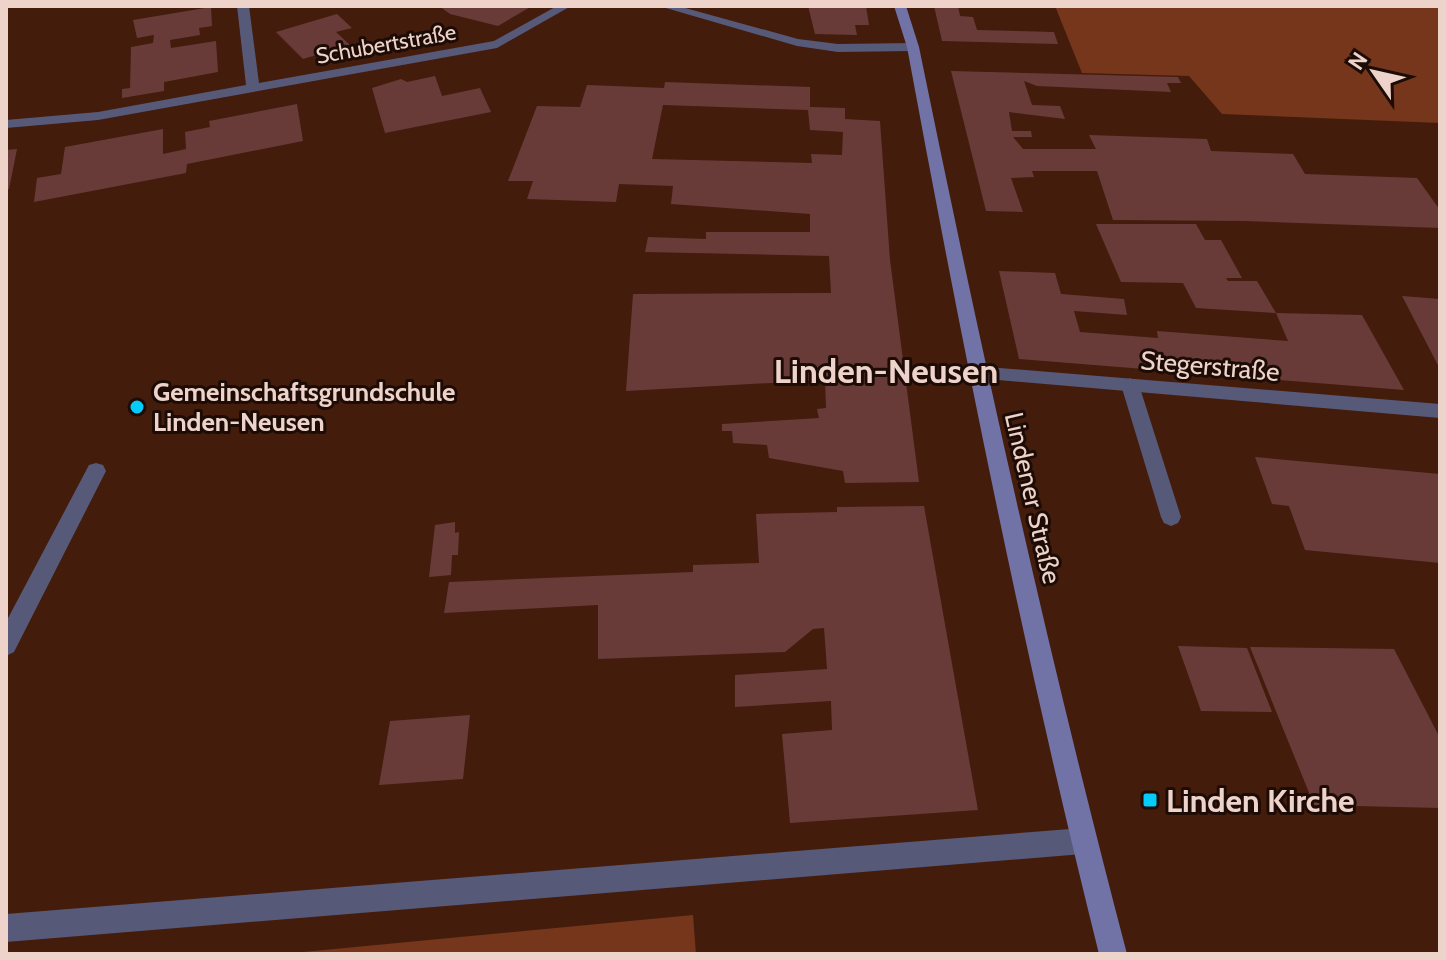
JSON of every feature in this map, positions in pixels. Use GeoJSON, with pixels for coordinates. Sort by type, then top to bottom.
{"type":"FeatureCollection","features":[{"type":"Feature","properties":{"kind":"main road","name":"Lindener Straße"},"geometry":{"type":"LineString","coordinates":[[900,6],[913,47],[975,372],[1083,841],[1113,954]]}},
{"type":"Feature","properties":{"kind":"street"},"geometry":{"type":"LineString","coordinates":[[243,6],[253,89]]}},
{"type":"Feature","properties":{"kind":"street","name":"Schubertstraße"},"geometry":{"type":"LineString","coordinates":[[6,124],[98,116],[497,44],[565,6]]}},
{"type":"Feature","properties":{"kind":"street"},"geometry":{"type":"LineString","coordinates":[[665,6],[797,42],[838,48],[913,47]]}},
{"type":"Feature","properties":{"kind":"street","name":"Stegerstraße"},"geometry":{"type":"LineString","coordinates":[[975,372],[1440,411]]}},
{"type":"Feature","properties":{"kind":"street"},"geometry":{"type":"LineString","coordinates":[[1130,385],[1171,517]]}},
{"type":"Feature","properties":{"kind":"street"},"geometry":{"type":"LineString","coordinates":[[6,645],[96,471]]}},
{"type":"Feature","properties":{"kind":"street"},"geometry":{"type":"LineString","coordinates":[[6,928],[1083,841]]}},
{"type":"Feature","properties":{"kind":"shaded area"},"geometry":{"type":"Polygon","coordinates":[[[1055,6],[1440,6],[1440,123],[1222,114],[1189,76],[1082,73],[1055,6]]]}},
{"type":"Feature","properties":{"kind":"shaded area"},"geometry":{"type":"Polygon","coordinates":[[[693,915],[696,954],[282,954],[693,915]]]}},
{"type":"Feature","properties":{"kind":"building"},"geometry":{"type":"Polygon","coordinates":[[[439,6],[532,6],[498,26],[450,14],[439,6]]]}},
{"type":"Feature","properties":{"kind":"building"},"geometry":{"type":"Polygon","coordinates":[[[808,6],[866,6],[869,25],[855,25],[857,35],[815,34],[808,6]]]}},
{"type":"Feature","properties":{"kind":"building"},"geometry":{"type":"Polygon","coordinates":[[[934,6],[958,6],[960,16],[973,17],[977,30],[1054,32],[1058,44],[942,41],[934,6]]]}},
{"type":"Feature","properties":{"kind":"building"},"geometry":{"type":"Polygon","coordinates":[[[211,7],[212,26],[199,28],[200,35],[170,40],[171,48],[216,41],[218,72],[164,82],[164,91],[122,98],[122,89],[130,88],[131,47],[153,43],[154,35],[137,38],[133,20],[211,7]]]}},
{"type":"Feature","properties":{"kind":"building"},"geometry":{"type":"Polygon","coordinates":[[[337,14],[352,28],[336,32],[350,45],[303,59],[276,32],[337,14]]]}},
{"type":"Feature","properties":{"kind":"building"},"geometry":{"type":"Polygon","coordinates":[[[951,71],[1178,77],[1181,83],[1167,83],[1171,92],[1037,86],[1024,81],[1032,105],[1060,106],[1065,119],[1009,112],[1012,131],[1031,131],[1032,137],[1013,137],[1023,149],[1096,149],[1089,135],[1207,139],[1211,151],[1293,154],[1305,174],[1417,178],[1440,210],[1440,228],[1113,220],[1097,171],[1032,171],[1034,177],[1011,178],[1023,212],[986,211],[951,71]]]}},
{"type":"Feature","properties":{"kind":"building"},"geometry":{"type":"Polygon","coordinates":[[[435,76],[442,96],[480,88],[491,112],[385,133],[372,88],[401,79],[407,82],[435,76]]]}},
{"type":"Feature","properties":{"kind":"building"},"geometry":{"type":"Polygon","coordinates":[[[665,82],[810,87],[810,107],[845,108],[845,119],[880,121],[890,260],[919,482],[845,483],[843,471],[769,458],[767,445],[733,443],[732,431],[722,431],[722,424],[819,418],[817,409],[826,408],[825,380],[626,391],[633,294],[831,293],[829,256],[645,252],[648,237],[706,239],[706,232],[810,232],[810,214],[671,204],[673,186],[619,184],[616,202],[527,199],[533,181],[508,181],[537,106],[580,107],[587,85],[664,88],[665,82]],[[663,105],[652,159],[812,163],[811,154],[842,155],[843,132],[810,130],[808,110],[663,105]]]}},
{"type":"Feature","properties":{"kind":"building"},"geometry":{"type":"Polygon","coordinates":[[[297,104],[303,141],[187,164],[186,173],[34,202],[37,178],[61,174],[65,147],[163,129],[163,154],[186,149],[185,132],[210,127],[209,121],[297,104]]]}},
{"type":"Feature","properties":{"kind":"building"},"geometry":{"type":"Polygon","coordinates":[[[17,149],[9,189],[6,190],[6,150],[17,149]]]}},
{"type":"Feature","properties":{"kind":"building"},"geometry":{"type":"Polygon","coordinates":[[[1096,224],[1196,224],[1205,240],[1221,240],[1242,278],[1226,278],[1228,281],[1257,281],[1276,313],[1196,308],[1183,283],[1121,282],[1096,224]]]}},
{"type":"Feature","properties":{"kind":"building"},"geometry":{"type":"Polygon","coordinates":[[[999,271],[1055,273],[1061,294],[1124,299],[1127,315],[1074,311],[1080,332],[1158,338],[1157,331],[1288,341],[1276,313],[1362,315],[1404,390],[1019,359],[999,271]]]}},
{"type":"Feature","properties":{"kind":"building"},"geometry":{"type":"Polygon","coordinates":[[[1402,296],[1440,299],[1440,369],[1402,296]]]}},
{"type":"Feature","properties":{"kind":"building"},"geometry":{"type":"Polygon","coordinates":[[[1255,457],[1440,474],[1440,563],[1305,550],[1289,506],[1272,504],[1255,457]]]}},
{"type":"Feature","properties":{"kind":"building"},"geometry":{"type":"Polygon","coordinates":[[[924,506],[978,810],[790,823],[782,734],[832,730],[831,701],[735,707],[735,675],[827,669],[824,628],[813,629],[785,652],[598,659],[598,605],[444,613],[449,582],[693,572],[693,565],[759,563],[756,514],[837,512],[837,507],[924,506]]]}},
{"type":"Feature","properties":{"kind":"building"},"geometry":{"type":"Polygon","coordinates":[[[455,522],[455,533],[459,532],[458,555],[452,555],[451,575],[429,577],[435,525],[455,522]]]}},
{"type":"Feature","properties":{"kind":"building"},"geometry":{"type":"Polygon","coordinates":[[[1178,646],[1247,648],[1272,712],[1201,711],[1178,646]]]}},
{"type":"Feature","properties":{"kind":"building"},"geometry":{"type":"Polygon","coordinates":[[[1250,647],[1394,649],[1440,738],[1440,808],[1314,805],[1250,647]]]}},
{"type":"Feature","properties":{"kind":"building"},"geometry":{"type":"Polygon","coordinates":[[[470,715],[463,779],[379,785],[390,721],[470,715]]]}},
{"type":"Feature","properties":{"kind":"place","name":"Gemeinschaftsgrundschule Linden-Neusen"},"geometry":{"type":"Point","coordinates":[137,407]}},
{"type":"Feature","properties":{"kind":"place","name":"Linden Kirche"},"geometry":{"type":"Point","coordinates":[1150,800]}},
{"type":"Feature","properties":{"kind":"district","name":"Linden-Neusen"},"geometry":{"type":"Point","coordinates":[886,371]}}]}
